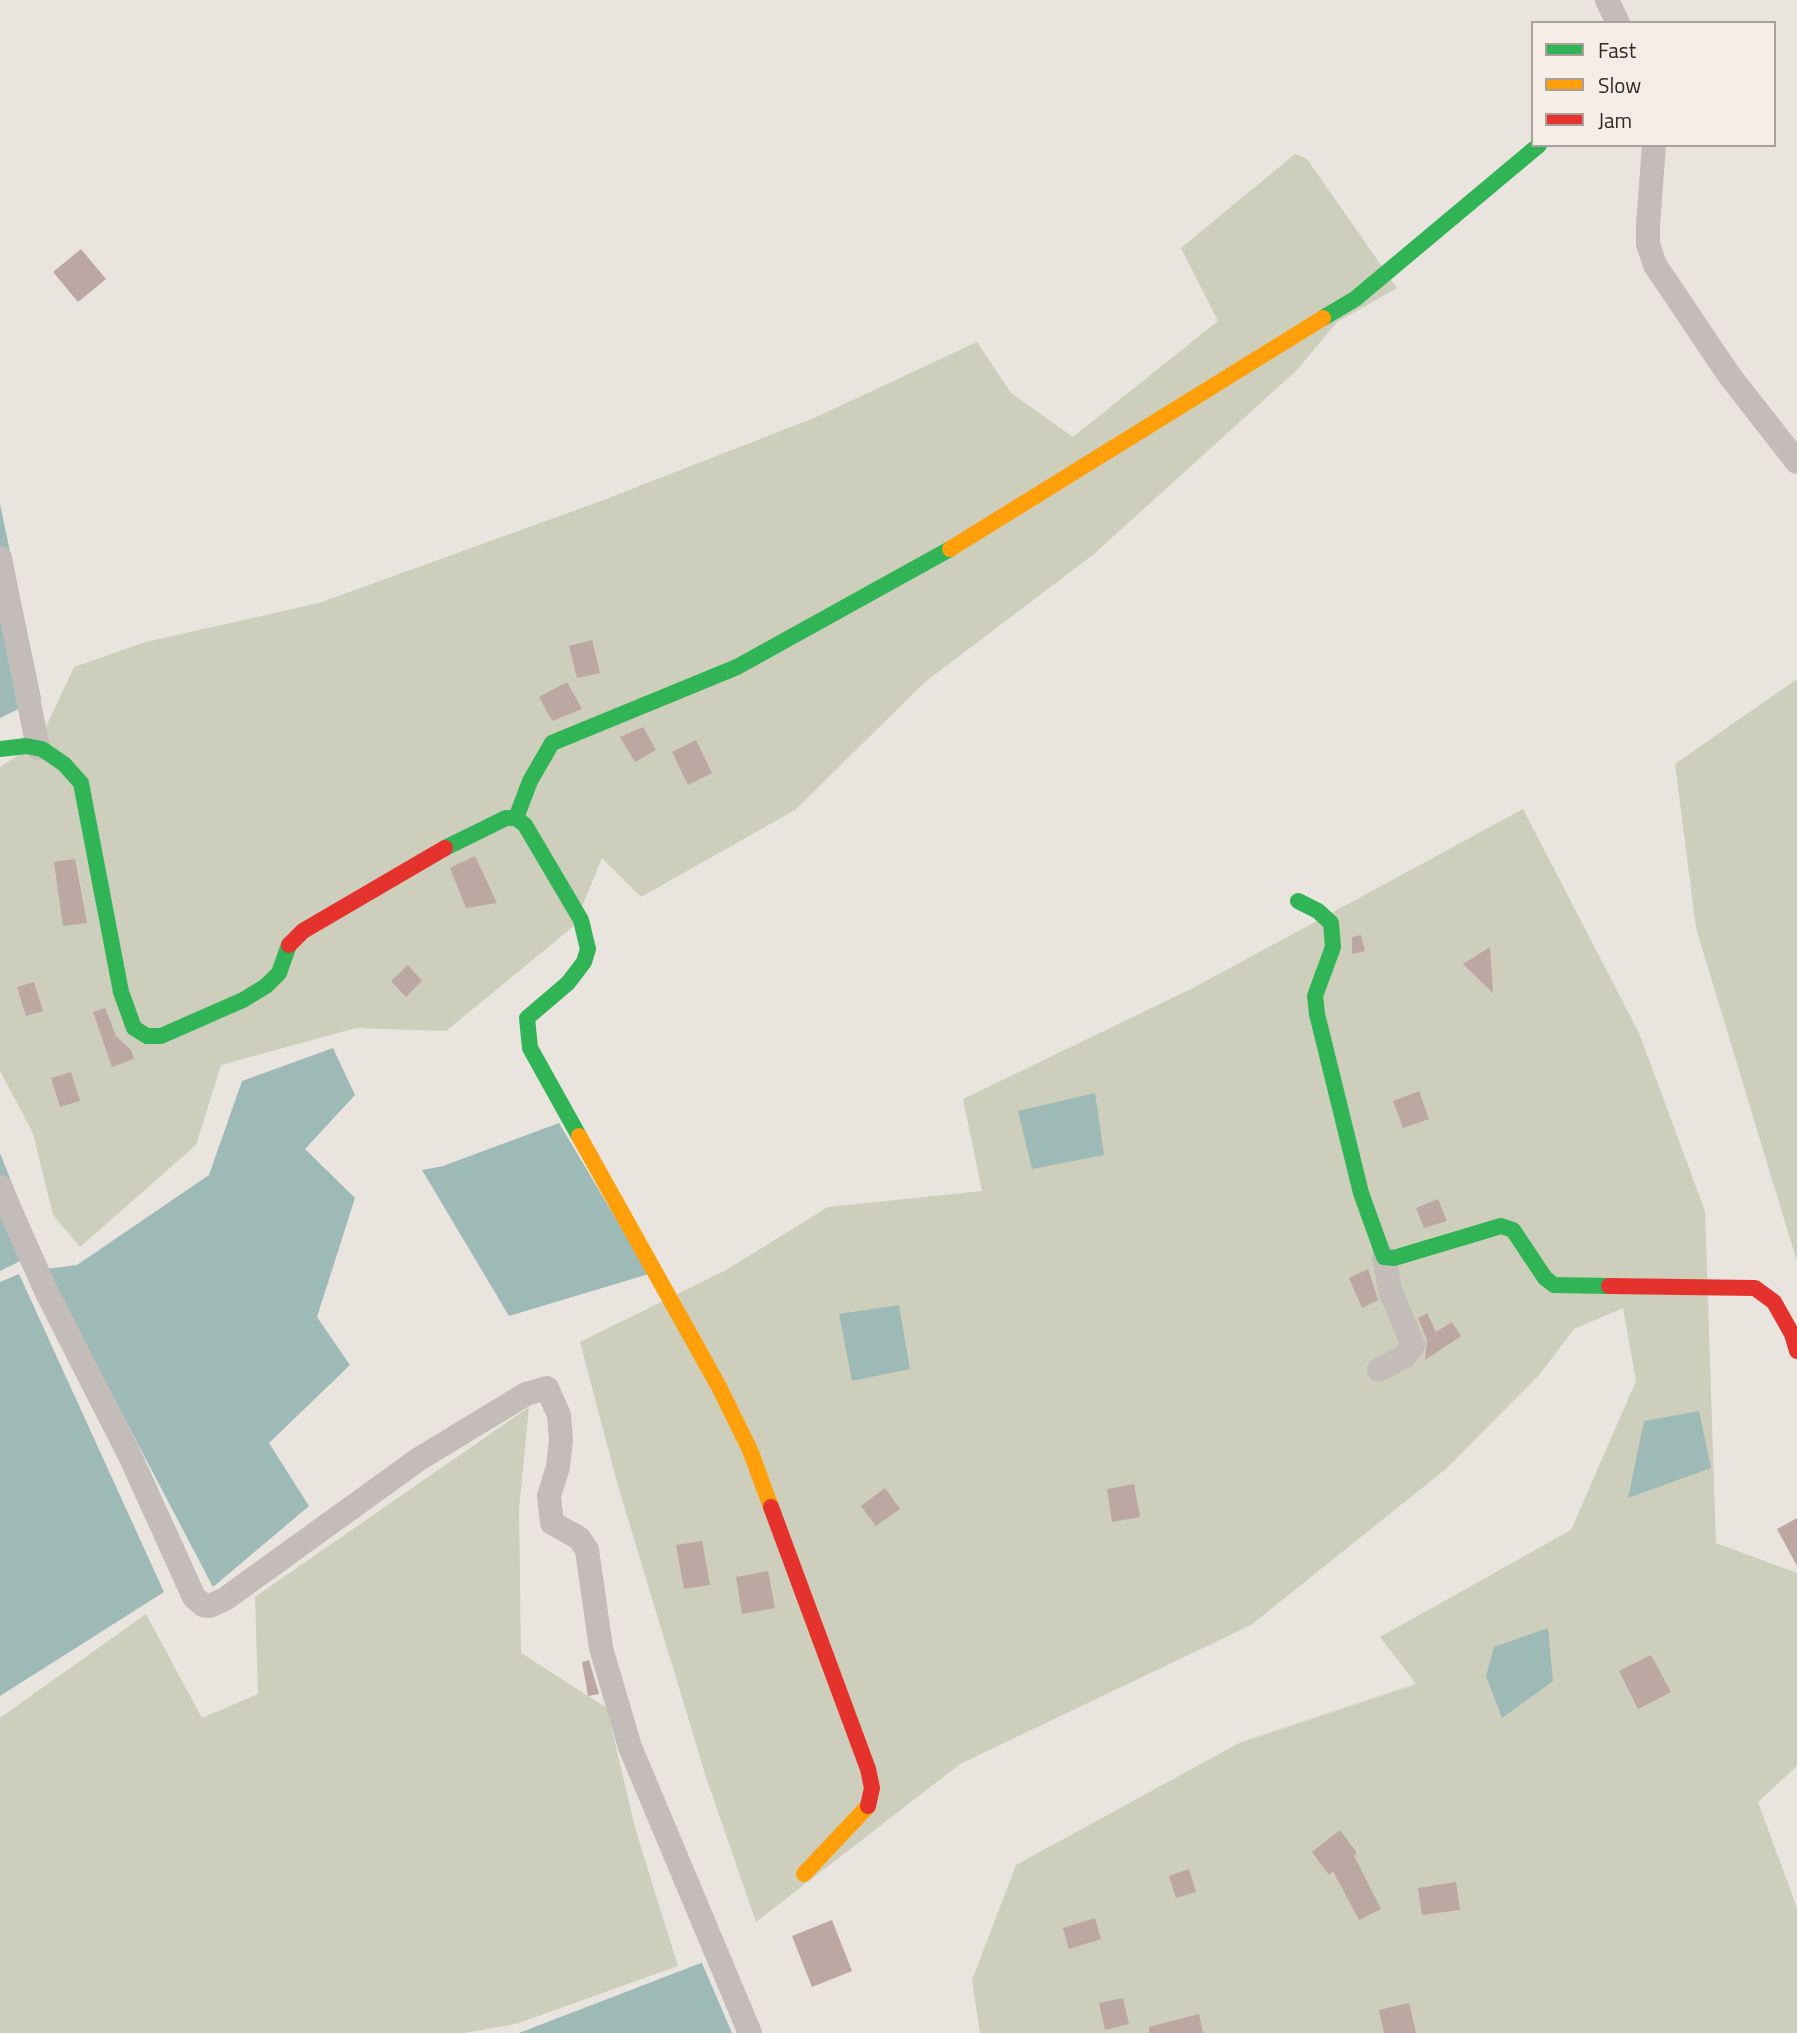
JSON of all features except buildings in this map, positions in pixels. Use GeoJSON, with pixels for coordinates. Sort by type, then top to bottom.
{"type":"FeatureCollection","features":[{"type":"Feature","properties":{"kind":"street"},"geometry":{"type":"LineString","coordinates":[[1607,0],[1617,21]]}},
{"type":"Feature","properties":{"kind":"street"},"geometry":{"type":"LineString","coordinates":[[516,818],[530,781],[552,743],[737,667],[955,546],[1073,470],[1355,299],[1537,147]]}},
{"type":"Feature","properties":{"kind":"street"},"geometry":{"type":"LineString","coordinates":[[1654,147],[1648,244],[1655,265],[1729,375],[1797,462]]}},
{"type":"Feature","properties":{"kind":"street"},"geometry":{"type":"LineString","coordinates":[[0,558],[38,748]]}},
{"type":"Feature","properties":{"kind":"street"},"geometry":{"type":"LineString","coordinates":[[0,749],[26,746],[51,753],[81,783],[121,992],[134,1028],[147,1036],[161,1036],[243,1000],[266,986],[279,973],[289,945],[303,931],[435,853],[500,820],[516,818],[525,825],[581,920],[587,949],[584,962],[568,983],[527,1018],[530,1048],[718,1385],[750,1450],[868,1769],[873,1788],[868,1808],[804,1874]]}},
{"type":"Feature","properties":{"kind":"street"},"geometry":{"type":"LineString","coordinates":[[1298,901],[1318,911],[1331,923],[1333,947],[1315,996],[1317,1014],[1361,1193],[1384,1257],[1391,1290],[1413,1345],[1405,1356],[1379,1370]]}},
{"type":"Feature","properties":{"kind":"street"},"geometry":{"type":"LineString","coordinates":[[0,1187],[46,1291],[130,1456],[194,1597],[203,1605],[210,1606],[225,1599],[419,1459],[526,1394],[547,1388],[559,1415],[561,1440],[558,1467],[549,1496],[552,1523],[579,1538],[587,1550],[601,1647],[630,1747],[750,2033]]}},
{"type":"Feature","properties":{"kind":"street"},"geometry":{"type":"LineString","coordinates":[[1384,1257],[1394,1258],[1501,1226],[1513,1230],[1545,1278],[1554,1285],[1755,1288],[1774,1302],[1792,1334],[1797,1351]]}},
{"type":"Feature","properties":{"kind":"green space"},"geometry":{"type":"Polygon","coordinates":[[[1295,154],[1307,159],[1397,288],[1337,322],[1297,370],[1094,554],[925,682],[795,810],[641,897],[602,858],[574,926],[446,1031],[356,1028],[221,1065],[196,1145],[80,1247],[53,1215],[33,1133],[0,1071],[0,767],[39,742],[74,667],[146,642],[319,603],[601,501],[814,418],[977,342],[1011,393],[1073,437],[1218,321],[1181,248],[1295,154]]]}},
{"type":"Feature","properties":{"kind":"green space"},"geometry":{"type":"Polygon","coordinates":[[[1797,679],[1797,1262],[1696,928],[1675,764],[1797,679]]]}},
{"type":"Feature","properties":{"kind":"green space"},"geometry":{"type":"Polygon","coordinates":[[[1523,809],[1639,1033],[1705,1211],[1716,1543],[1797,1573],[1797,1766],[1758,1802],[1797,1908],[1797,2033],[980,2033],[972,1980],[1016,1865],[1239,1743],[1416,1684],[1380,1637],[1571,1530],[1636,1381],[1623,1308],[1574,1329],[1539,1375],[1447,1468],[1251,1625],[960,1764],[756,1922],[706,1777],[618,1486],[580,1342],[726,1270],[828,1207],[982,1191],[963,1099],[1195,987],[1523,809]]]}},
{"type":"Feature","properties":{"kind":"green space"},"geometry":{"type":"Polygon","coordinates":[[[529,1407],[519,1509],[521,1653],[607,1708],[635,1828],[678,1966],[516,2024],[464,2033],[0,2033],[0,1718],[146,1614],[202,1718],[258,1694],[255,1597],[529,1407]]]}},
{"type":"Feature","properties":{"kind":"water"},"geometry":{"type":"Polygon","coordinates":[[[0,504],[41,698],[0,718],[0,504]]]}},
{"type":"Feature","properties":{"kind":"water"},"geometry":{"type":"Polygon","coordinates":[[[333,1048],[355,1095],[305,1149],[355,1198],[317,1317],[350,1365],[269,1443],[309,1506],[213,1587],[46,1269],[77,1265],[209,1175],[242,1081],[333,1048]]]}},
{"type":"Feature","properties":{"kind":"water"},"geometry":{"type":"Polygon","coordinates":[[[1095,1093],[1104,1155],[1032,1169],[1018,1111],[1095,1093]]]}},
{"type":"Feature","properties":{"kind":"water"},"geometry":{"type":"Polygon","coordinates":[[[559,1123],[649,1274],[509,1316],[422,1170],[443,1166],[559,1123]]]}},
{"type":"Feature","properties":{"kind":"water"},"geometry":{"type":"Polygon","coordinates":[[[0,1153],[39,1252],[0,1271],[0,1153]]]}},
{"type":"Feature","properties":{"kind":"water"},"geometry":{"type":"Polygon","coordinates":[[[19,1274],[164,1592],[0,1696],[0,1282],[19,1274]]]}},
{"type":"Feature","properties":{"kind":"water"},"geometry":{"type":"Polygon","coordinates":[[[899,1305],[910,1369],[852,1381],[839,1314],[899,1305]]]}},
{"type":"Feature","properties":{"kind":"water"},"geometry":{"type":"Polygon","coordinates":[[[1699,1411],[1711,1468],[1628,1498],[1644,1421],[1699,1411]]]}},
{"type":"Feature","properties":{"kind":"water"},"geometry":{"type":"Polygon","coordinates":[[[1548,1628],[1553,1681],[1502,1718],[1486,1676],[1494,1647],[1548,1628]]]}},
{"type":"Feature","properties":{"kind":"water"},"geometry":{"type":"Polygon","coordinates":[[[701,1963],[732,2033],[519,2033],[701,1963]]]}},
{"type":"Feature","properties":{"kind":"traffic: fast"},"geometry":{"type":"LineString","coordinates":[[1323,318],[1355,299],[1537,147]]}},
{"type":"Feature","properties":{"kind":"traffic: fast"},"geometry":{"type":"LineString","coordinates":[[516,818],[530,781],[552,743],[737,667],[950,549]]}},
{"type":"Feature","properties":{"kind":"traffic: fast"},"geometry":{"type":"LineString","coordinates":[[0,749],[26,746],[42,749],[64,764],[81,783],[121,992],[134,1028],[147,1036],[161,1036],[243,1000],[266,986],[279,973],[289,945]]}},
{"type":"Feature","properties":{"kind":"traffic: fast"},"geometry":{"type":"LineString","coordinates":[[445,848],[506,818],[516,818],[525,825],[581,920],[588,949],[584,962],[568,983],[527,1018],[530,1048],[579,1136]]}},
{"type":"Feature","properties":{"kind":"traffic: fast"},"geometry":{"type":"LineString","coordinates":[[1298,901],[1318,911],[1331,923],[1333,947],[1315,996],[1317,1014],[1361,1193],[1384,1257],[1394,1258],[1501,1226],[1513,1230],[1545,1278],[1554,1285],[1609,1286]]}},
{"type":"Feature","properties":{"kind":"traffic: slow"},"geometry":{"type":"LineString","coordinates":[[950,549],[1323,318]]}},
{"type":"Feature","properties":{"kind":"traffic: slow"},"geometry":{"type":"LineString","coordinates":[[579,1136],[718,1385],[750,1450],[771,1507]]}},
{"type":"Feature","properties":{"kind":"traffic: slow"},"geometry":{"type":"LineString","coordinates":[[804,1874],[868,1806]]}},
{"type":"Feature","properties":{"kind":"traffic: jam"},"geometry":{"type":"LineString","coordinates":[[289,945],[303,931],[445,848]]}},
{"type":"Feature","properties":{"kind":"traffic: jam"},"geometry":{"type":"LineString","coordinates":[[1609,1286],[1755,1288],[1774,1302],[1792,1334],[1797,1351]]}},
{"type":"Feature","properties":{"kind":"traffic: jam"},"geometry":{"type":"LineString","coordinates":[[771,1507],[868,1769],[872,1788],[868,1806]]}}]}
